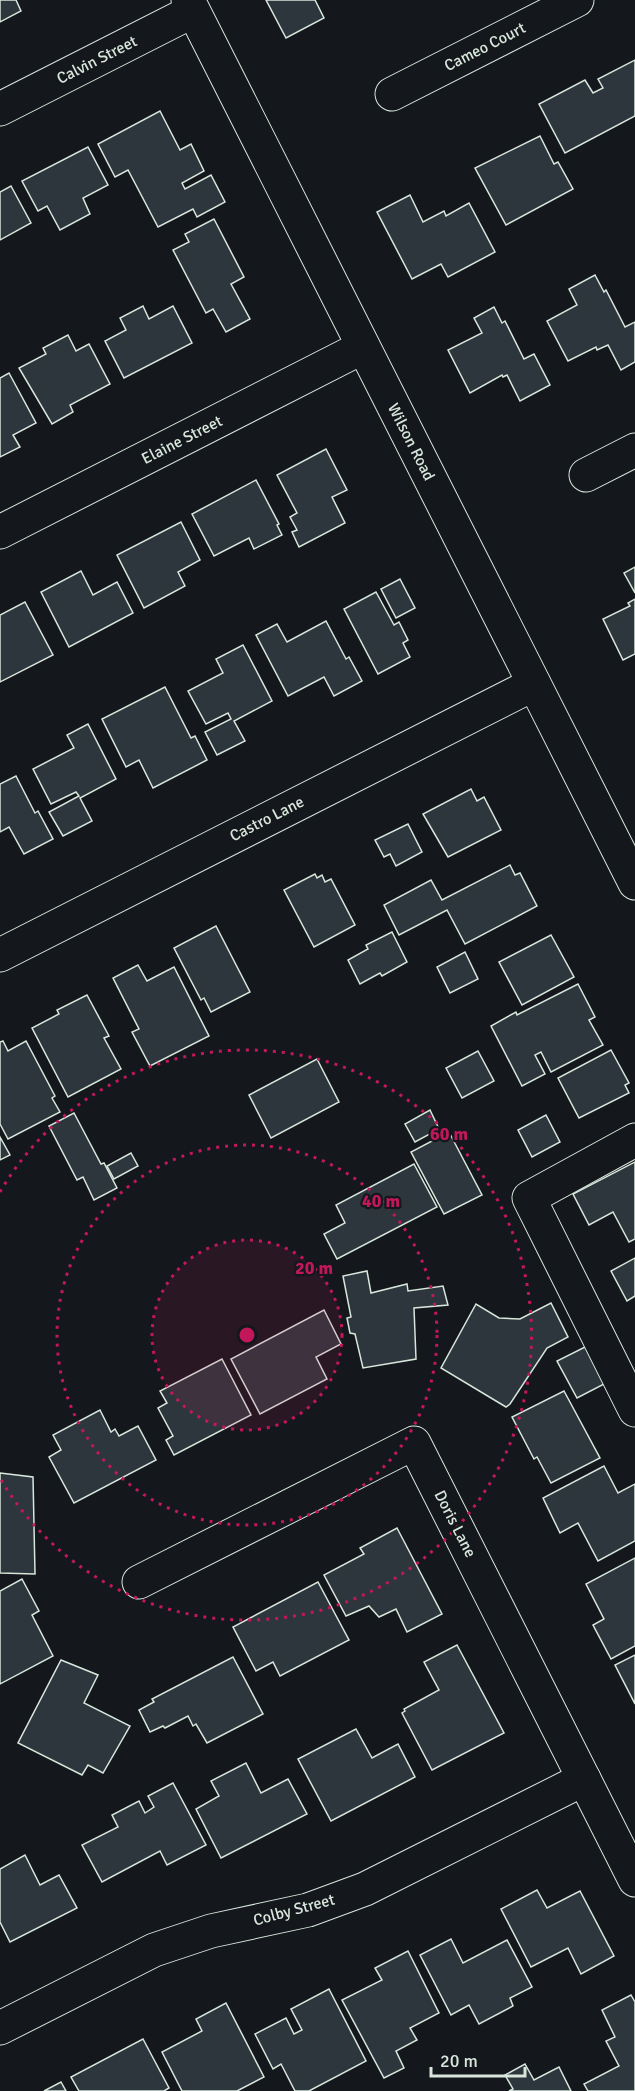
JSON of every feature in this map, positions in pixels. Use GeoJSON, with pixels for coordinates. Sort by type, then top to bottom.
{"type":"FeatureCollection","features":[{"type":"Feature","properties":{"kind":"street","name":"Cameo Court"},"geometry":{"type":"LineString","coordinates":[[392,94],[577,0]]}},
{"type":"Feature","properties":{"kind":"street","name":"Calvin Street"},"geometry":{"type":"LineString","coordinates":[[0,109],[190,6]]}},
{"type":"Feature","properties":{"kind":"street","name":"Wilson Road"},"geometry":{"type":"LineString","coordinates":[[190,6],[635,883]]}},
{"type":"Feature","properties":{"kind":"street","name":"Elaine Street"},"geometry":{"type":"LineString","coordinates":[[0,532],[363,348]]}},
{"type":"Feature","properties":{"kind":"street"},"geometry":{"type":"LineString","coordinates":[[586,475],[635,450]]}},
{"type":"Feature","properties":{"kind":"street","name":"Castro Lane"},"geometry":{"type":"LineString","coordinates":[[0,955],[534,684]]}},
{"type":"Feature","properties":{"kind":"street"},"geometry":{"type":"LineString","coordinates":[[635,1140],[529,1198],[635,1410]]}},
{"type":"Feature","properties":{"kind":"street","name":"Doris Lane"},"geometry":{"type":"LineString","coordinates":[[139,1582],[414,1443],[635,1880]]}},
{"type":"Feature","properties":{"kind":"street","name":"Colby Street"},"geometry":{"type":"LineString","coordinates":[[0,2028],[154,1950],[211,1931],[308,1910],[365,1889],[584,1779]]}},
{"type":"Feature","properties":{"kind":"building"},"geometry":{"type":"Polygon","coordinates":[[[0,0],[16,0],[21,11],[0,22],[0,0]]]}},
{"type":"Feature","properties":{"kind":"building"},"geometry":{"type":"Polygon","coordinates":[[[266,0],[315,0],[324,18],[286,38],[266,0]]]}},
{"type":"Feature","properties":{"kind":"building"},"geometry":{"type":"Polygon","coordinates":[[[635,60],[635,116],[565,153],[539,104],[585,80],[593,93],[603,88],[598,79],[635,60]]]}},
{"type":"Feature","properties":{"kind":"building"},"geometry":{"type":"Polygon","coordinates":[[[160,111],[180,150],[191,144],[204,171],[182,183],[185,189],[211,175],[225,202],[197,217],[193,209],[158,227],[128,170],[115,177],[98,144],[160,111]]]}},
{"type":"Feature","properties":{"kind":"building"},"geometry":{"type":"Polygon","coordinates":[[[540,136],[554,164],[558,162],[573,189],[506,225],[475,168],[540,136]]]}},
{"type":"Feature","properties":{"kind":"building"},"geometry":{"type":"Polygon","coordinates":[[[88,147],[108,185],[83,198],[90,214],[60,230],[47,206],[38,211],[22,181],[88,147]]]}},
{"type":"Feature","properties":{"kind":"building"},"geometry":{"type":"Polygon","coordinates":[[[11,186],[31,223],[0,240],[0,192],[11,186]]]}},
{"type":"Feature","properties":{"kind":"building"},"geometry":{"type":"Polygon","coordinates":[[[410,195],[423,222],[444,211],[446,216],[469,203],[495,252],[448,277],[441,264],[412,279],[377,212],[410,195]]]}},
{"type":"Feature","properties":{"kind":"building"},"geometry":{"type":"Polygon","coordinates":[[[214,219],[244,277],[231,284],[250,319],[226,332],[213,309],[206,313],[173,250],[189,242],[185,234],[214,219]]]}},
{"type":"Feature","properties":{"kind":"building"},"geometry":{"type":"Polygon","coordinates":[[[595,275],[604,292],[606,290],[625,327],[635,322],[635,362],[621,370],[608,345],[597,350],[596,347],[568,361],[547,321],[577,305],[569,289],[595,275]]]}},
{"type":"Feature","properties":{"kind":"building"},"geometry":{"type":"Polygon","coordinates":[[[143,306],[149,319],[173,306],[192,343],[124,378],[105,341],[126,330],[120,318],[143,306]]]}},
{"type":"Feature","properties":{"kind":"building"},"geometry":{"type":"Polygon","coordinates":[[[494,307],[502,323],[505,321],[524,359],[534,354],[550,385],[520,401],[507,375],[503,377],[502,375],[470,393],[448,350],[482,333],[474,318],[494,307]]]}},
{"type":"Feature","properties":{"kind":"building"},"geometry":{"type":"Polygon","coordinates":[[[68,335],[76,351],[89,344],[110,384],[70,405],[73,412],[52,424],[19,368],[46,354],[43,348],[68,335]]]}},
{"type":"Feature","properties":{"kind":"building"},"geometry":{"type":"Polygon","coordinates":[[[9,373],[36,423],[13,435],[20,447],[0,457],[0,378],[9,373]]]}},
{"type":"Feature","properties":{"kind":"building"},"geometry":{"type":"Polygon","coordinates":[[[326,449],[347,490],[332,497],[345,523],[299,547],[292,532],[297,530],[290,517],[297,513],[277,475],[326,449]]]}},
{"type":"Feature","properties":{"kind":"building"},"geometry":{"type":"Polygon","coordinates":[[[256,480],[279,524],[277,525],[282,535],[254,549],[249,538],[214,556],[192,514],[256,480]]]}},
{"type":"Feature","properties":{"kind":"building"},"geometry":{"type":"Polygon","coordinates":[[[181,522],[200,560],[178,572],[185,586],[144,608],[117,555],[181,522]]]}},
{"type":"Feature","properties":{"kind":"building"},"geometry":{"type":"Polygon","coordinates":[[[635,567],[635,593],[624,573],[635,567]]]}},
{"type":"Feature","properties":{"kind":"building"},"geometry":{"type":"Polygon","coordinates":[[[81,571],[93,595],[117,582],[133,613],[69,647],[41,592],[81,571]]]}},
{"type":"Feature","properties":{"kind":"building"},"geometry":{"type":"Polygon","coordinates":[[[400,579],[415,608],[396,618],[381,589],[400,579]]]}},
{"type":"Feature","properties":{"kind":"building"},"geometry":{"type":"Polygon","coordinates":[[[376,592],[394,625],[399,622],[408,640],[403,643],[410,657],[378,674],[344,609],[376,592]]]}},
{"type":"Feature","properties":{"kind":"building"},"geometry":{"type":"Polygon","coordinates":[[[635,599],[635,654],[623,660],[603,619],[630,606],[628,603],[635,599]]]}},
{"type":"Feature","properties":{"kind":"building"},"geometry":{"type":"Polygon","coordinates":[[[25,602],[53,655],[0,682],[0,615],[25,602]]]}},
{"type":"Feature","properties":{"kind":"building"},"geometry":{"type":"Polygon","coordinates":[[[326,621],[346,659],[349,657],[362,681],[334,696],[324,677],[288,696],[256,635],[277,624],[287,642],[326,621]]]}},
{"type":"Feature","properties":{"kind":"building"},"geometry":{"type":"Polygon","coordinates":[[[243,645],[272,701],[234,721],[245,741],[217,755],[205,732],[231,719],[228,713],[206,724],[188,691],[223,673],[216,659],[243,645]]]}},
{"type":"Feature","properties":{"kind":"building"},"geometry":{"type":"Polygon","coordinates":[[[165,687],[191,738],[195,736],[207,760],[153,788],[139,760],[126,767],[102,719],[165,687]]]}},
{"type":"Feature","properties":{"kind":"building"},"geometry":{"type":"Polygon","coordinates":[[[88,724],[116,779],[80,798],[92,821],[63,836],[49,812],[79,796],[76,792],[51,804],[33,769],[74,748],[67,735],[88,724]]]}},
{"type":"Feature","properties":{"kind":"building"},"geometry":{"type":"Polygon","coordinates":[[[16,776],[35,813],[38,811],[53,839],[24,854],[9,827],[0,832],[0,784],[16,776]]]}},
{"type":"Feature","properties":{"kind":"building"},"geometry":{"type":"Polygon","coordinates":[[[471,789],[477,801],[484,797],[501,830],[448,857],[423,814],[471,789]]]}},
{"type":"Feature","properties":{"kind":"building"},"geometry":{"type":"Polygon","coordinates":[[[408,824],[422,852],[396,866],[390,854],[384,857],[375,840],[408,824]]]}},
{"type":"Feature","properties":{"kind":"building"},"geometry":{"type":"Polygon","coordinates":[[[510,865],[515,875],[520,873],[537,906],[465,944],[447,910],[399,935],[384,905],[431,880],[442,900],[510,865]]]}},
{"type":"Feature","properties":{"kind":"building"},"geometry":{"type":"Polygon","coordinates":[[[315,874],[317,878],[322,875],[325,882],[331,879],[355,925],[314,947],[284,890],[315,874]]]}},
{"type":"Feature","properties":{"kind":"building"},"geometry":{"type":"Polygon","coordinates":[[[216,926],[250,992],[211,1012],[204,998],[201,1000],[174,948],[216,926]]]}},
{"type":"Feature","properties":{"kind":"building"},"geometry":{"type":"Polygon","coordinates":[[[392,932],[407,962],[382,976],[380,973],[360,984],[348,960],[368,949],[366,945],[392,932]]]}},
{"type":"Feature","properties":{"kind":"building"},"geometry":{"type":"Polygon","coordinates":[[[551,935],[574,977],[522,1005],[499,962],[551,935]]]}},
{"type":"Feature","properties":{"kind":"building"},"geometry":{"type":"Polygon","coordinates":[[[465,952],[478,979],[450,993],[437,967],[465,952]]]}},
{"type":"Feature","properties":{"kind":"building"},"geometry":{"type":"Polygon","coordinates":[[[138,965],[147,981],[174,967],[209,1036],[150,1066],[132,1032],[139,1029],[113,978],[138,965]]]}},
{"type":"Feature","properties":{"kind":"building"},"geometry":{"type":"Polygon","coordinates":[[[578,984],[595,1017],[589,1020],[603,1045],[551,1072],[541,1052],[535,1055],[545,1074],[522,1086],[491,1026],[578,984]]]}},
{"type":"Feature","properties":{"kind":"building"},"geometry":{"type":"Polygon","coordinates":[[[87,995],[109,1036],[104,1038],[121,1069],[68,1097],[32,1028],[59,1014],[57,1010],[87,995]]]}},
{"type":"Feature","properties":{"kind":"building"},"geometry":{"type":"Polygon","coordinates":[[[3,1041],[8,1051],[26,1041],[55,1096],[52,1098],[60,1112],[8,1139],[0,1124],[0,1042],[3,1041]]]}},
{"type":"Feature","properties":{"kind":"building"},"geometry":{"type":"Polygon","coordinates":[[[611,1050],[629,1083],[625,1085],[629,1093],[579,1118],[558,1078],[611,1050]]]}},
{"type":"Feature","properties":{"kind":"building"},"geometry":{"type":"Polygon","coordinates":[[[478,1051],[494,1081],[462,1098],[446,1068],[478,1051]]]}},
{"type":"Feature","properties":{"kind":"building"},"geometry":{"type":"Polygon","coordinates":[[[317,1059],[339,1102],[271,1138],[249,1095],[317,1059]]]}},
{"type":"Feature","properties":{"kind":"building"},"geometry":{"type":"Polygon","coordinates":[[[430,1110],[439,1129],[415,1142],[405,1124],[430,1110]]]}},
{"type":"Feature","properties":{"kind":"building"},"geometry":{"type":"Polygon","coordinates":[[[74,1113],[101,1164],[104,1163],[117,1188],[94,1200],[83,1177],[77,1180],[49,1126],[74,1113]]]}},
{"type":"Feature","properties":{"kind":"building"},"geometry":{"type":"Polygon","coordinates":[[[546,1115],[560,1142],[532,1157],[518,1130],[546,1115]]]}},
{"type":"Feature","properties":{"kind":"building"},"geometry":{"type":"Polygon","coordinates":[[[449,1132],[482,1195],[444,1214],[411,1152],[449,1132]]]}},
{"type":"Feature","properties":{"kind":"building"},"geometry":{"type":"Polygon","coordinates":[[[0,1137],[10,1155],[0,1160],[0,1137]]]}},
{"type":"Feature","properties":{"kind":"building"},"geometry":{"type":"Polygon","coordinates":[[[131,1153],[138,1166],[114,1179],[107,1166],[131,1153]]]}},
{"type":"Feature","properties":{"kind":"building"},"geometry":{"type":"Polygon","coordinates":[[[635,1162],[635,1239],[629,1242],[613,1212],[589,1225],[573,1194],[635,1162]]]}},
{"type":"Feature","properties":{"kind":"building"},"geometry":{"type":"Polygon","coordinates":[[[414,1164],[437,1207],[337,1259],[324,1234],[345,1223],[336,1205],[414,1164]]]}},
{"type":"Feature","properties":{"kind":"building"},"geometry":{"type":"Polygon","coordinates":[[[635,1258],[635,1296],[627,1301],[611,1271],[635,1258]]]}},
{"type":"Feature","properties":{"kind":"building"},"geometry":{"type":"Polygon","coordinates":[[[367,1271],[371,1293],[407,1284],[408,1291],[443,1286],[448,1305],[414,1308],[416,1359],[363,1368],[355,1334],[350,1333],[347,1318],[351,1317],[343,1276],[367,1271]]]}},
{"type":"Feature","properties":{"kind":"building"},"geometry":{"type":"Polygon","coordinates":[[[551,1303],[568,1337],[547,1348],[506,1407],[441,1368],[476,1304],[499,1318],[520,1319],[551,1303]]]}},
{"type":"Feature","properties":{"kind":"building"},"geometry":{"type":"Polygon","coordinates":[[[324,1310],[341,1344],[316,1357],[327,1379],[260,1414],[231,1359],[324,1310]]]}},
{"type":"Feature","properties":{"kind":"building"},"geometry":{"type":"Polygon","coordinates":[[[589,1345],[608,1382],[577,1398],[557,1361],[589,1345]]]}},
{"type":"Feature","properties":{"kind":"building"},"geometry":{"type":"Polygon","coordinates":[[[222,1359],[251,1415],[174,1455],[166,1440],[173,1436],[158,1408],[167,1403],[160,1391],[222,1359]]]}},
{"type":"Feature","properties":{"kind":"building"},"geometry":{"type":"Polygon","coordinates":[[[564,1391],[600,1458],[551,1483],[537,1457],[534,1459],[512,1417],[564,1391]]]}},
{"type":"Feature","properties":{"kind":"building"},"geometry":{"type":"Polygon","coordinates":[[[100,1410],[111,1432],[115,1429],[119,1436],[138,1426],[156,1460],[74,1503],[49,1457],[61,1450],[53,1435],[100,1410]]]}},
{"type":"Feature","properties":{"kind":"building"},"geometry":{"type":"Polygon","coordinates":[[[604,1466],[618,1493],[635,1484],[635,1541],[598,1561],[578,1523],[560,1533],[543,1498],[604,1466]]]}},
{"type":"Feature","properties":{"kind":"building"},"geometry":{"type":"Polygon","coordinates":[[[0,1473],[33,1477],[35,1574],[0,1573],[0,1473]]]}},
{"type":"Feature","properties":{"kind":"building"},"geometry":{"type":"Polygon","coordinates":[[[397,1528],[442,1614],[407,1632],[396,1609],[379,1617],[369,1606],[346,1616],[324,1575],[364,1554],[360,1548],[397,1528]]]}},
{"type":"Feature","properties":{"kind":"building"},"geometry":{"type":"Polygon","coordinates":[[[635,1558],[635,1646],[611,1659],[593,1625],[604,1619],[586,1584],[635,1558]]]}},
{"type":"Feature","properties":{"kind":"building"},"geometry":{"type":"Polygon","coordinates":[[[22,1579],[39,1611],[32,1615],[53,1656],[0,1684],[0,1591],[22,1579]]]}},
{"type":"Feature","properties":{"kind":"building"},"geometry":{"type":"Polygon","coordinates":[[[318,1582],[349,1640],[280,1676],[273,1662],[256,1671],[233,1627],[318,1582]]]}},
{"type":"Feature","properties":{"kind":"building"},"geometry":{"type":"Polygon","coordinates":[[[457,1645],[504,1733],[432,1770],[402,1713],[404,1709],[439,1690],[424,1662],[457,1645]]]}},
{"type":"Feature","properties":{"kind":"building"},"geometry":{"type":"Polygon","coordinates":[[[635,1655],[635,1704],[615,1665],[635,1655]]]}},
{"type":"Feature","properties":{"kind":"building"},"geometry":{"type":"Polygon","coordinates":[[[233,1657],[263,1714],[207,1743],[196,1724],[193,1726],[188,1716],[165,1728],[163,1726],[150,1732],[139,1710],[154,1702],[152,1699],[233,1657]]]}},
{"type":"Feature","properties":{"kind":"building"},"geometry":{"type":"Polygon","coordinates":[[[61,1660],[98,1675],[84,1703],[130,1726],[103,1773],[88,1765],[82,1775],[18,1743],[61,1660]]]}},
{"type":"Feature","properties":{"kind":"building"},"geometry":{"type":"Polygon","coordinates":[[[356,1729],[372,1758],[398,1744],[415,1777],[331,1821],[298,1759],[356,1729]]]}},
{"type":"Feature","properties":{"kind":"building"},"geometry":{"type":"Polygon","coordinates":[[[246,1763],[261,1793],[288,1779],[307,1814],[221,1858],[196,1809],[219,1796],[211,1781],[246,1763]]]}},
{"type":"Feature","properties":{"kind":"building"},"geometry":{"type":"Polygon","coordinates":[[[173,1783],[206,1845],[167,1865],[160,1851],[102,1882],[82,1845],[118,1827],[112,1815],[139,1801],[145,1813],[154,1807],[148,1796],[173,1783]]]}},
{"type":"Feature","properties":{"kind":"building"},"geometry":{"type":"Polygon","coordinates":[[[25,1855],[40,1885],[59,1875],[77,1908],[10,1942],[0,1922],[0,1869],[25,1855]]]}},
{"type":"Feature","properties":{"kind":"building"},"geometry":{"type":"Polygon","coordinates":[[[537,1890],[547,1908],[580,1891],[614,1956],[581,1974],[568,1948],[531,1967],[501,1909],[537,1890]]]}},
{"type":"Feature","properties":{"kind":"building"},"geometry":{"type":"Polygon","coordinates":[[[451,1939],[463,1963],[507,1940],[532,1987],[510,1998],[513,2006],[479,2024],[469,2005],[451,2015],[420,1955],[451,1939]]]}},
{"type":"Feature","properties":{"kind":"building"},"geometry":{"type":"Polygon","coordinates":[[[408,1951],[439,2013],[410,2028],[417,2040],[396,2051],[404,2068],[384,2078],[342,2000],[382,1980],[375,1968],[408,1951]]]}},
{"type":"Feature","properties":{"kind":"building"},"geometry":{"type":"Polygon","coordinates":[[[329,1989],[366,2061],[309,2091],[295,2091],[281,2064],[273,2069],[255,2034],[286,2018],[294,2034],[302,2030],[291,2009],[329,1989]]]}},
{"type":"Feature","properties":{"kind":"building"},"geometry":{"type":"Polygon","coordinates":[[[631,1995],[635,2002],[635,2091],[588,2091],[584,2084],[619,2066],[606,2041],[615,2037],[602,2010],[631,1995]]]}},
{"type":"Feature","properties":{"kind":"building"},"geometry":{"type":"Polygon","coordinates":[[[226,2003],[264,2077],[237,2091],[182,2091],[162,2052],[202,2031],[196,2019],[226,2003]]]}},
{"type":"Feature","properties":{"kind":"building"},"geometry":{"type":"Polygon","coordinates":[[[143,2039],[169,2088],[164,2091],[79,2091],[71,2077],[143,2039]]]}},
{"type":"Feature","properties":{"kind":"building"},"geometry":{"type":"Polygon","coordinates":[[[525,2064],[534,2080],[559,2067],[571,2091],[509,2091],[513,2089],[505,2075],[525,2064]]]}},
{"type":"Feature","properties":{"kind":"building"},"geometry":{"type":"Polygon","coordinates":[[[61,2082],[66,2091],[44,2091],[61,2082]]]}}]}
